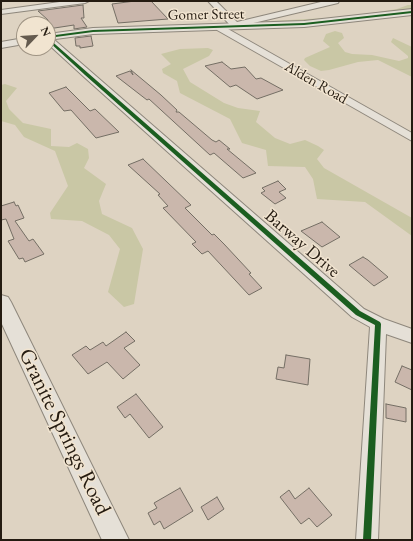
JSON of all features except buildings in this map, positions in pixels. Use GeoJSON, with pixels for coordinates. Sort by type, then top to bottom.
{"type":"FeatureCollection","features":[{"type":"Feature","properties":{"kind":"street"},"geometry":{"type":"LineString","coordinates":[[1,12],[85,1]]}},
{"type":"Feature","properties":{"kind":"street"},"geometry":{"type":"LineString","coordinates":[[212,1],[234,24]]}},
{"type":"Feature","properties":{"kind":"street"},"geometry":{"type":"LineString","coordinates":[[220,28],[335,1]]}},
{"type":"Feature","properties":{"kind":"street","name":"Gomer Street"},"geometry":{"type":"LineString","coordinates":[[56,37],[92,31],[220,28],[304,24],[412,12]]}},
{"type":"Feature","properties":{"kind":"street","name":"Alden Road"},"geometry":{"type":"LineString","coordinates":[[220,28],[412,138]]}},
{"type":"Feature","properties":{"kind":"street"},"geometry":{"type":"LineString","coordinates":[[1,45],[16,42]]}},
{"type":"Feature","properties":{"kind":"street","name":"Barway Drive"},"geometry":{"type":"LineString","coordinates":[[56,46],[86,74],[352,308],[378,324],[412,336]]}},
{"type":"Feature","properties":{"kind":"street","name":"Granite Springs Road"},"geometry":{"type":"LineString","coordinates":[[1,302],[115,540]]}},
{"type":"Feature","properties":{"kind":"street"},"geometry":{"type":"LineString","coordinates":[[367,540],[378,324]]}},
{"type":"Feature","properties":{"kind":"shaded area"},"geometry":{"type":"Polygon","coordinates":[[[412,5],[412,10],[335,20],[265,24],[251,22],[345,17],[397,9],[412,5]]]}},
{"type":"Feature","properties":{"kind":"shaded area"},"geometry":{"type":"Polygon","coordinates":[[[335,31],[342,33],[344,38],[338,43],[345,52],[352,54],[372,55],[399,61],[408,58],[408,56],[391,42],[393,38],[412,47],[412,77],[378,60],[358,62],[321,71],[310,66],[304,60],[305,58],[330,47],[323,41],[326,34],[335,31]]]}},
{"type":"Feature","properties":{"kind":"shaded area"},"geometry":{"type":"Polygon","coordinates":[[[208,48],[213,50],[209,56],[183,69],[190,82],[224,103],[238,108],[260,111],[256,122],[275,138],[290,144],[305,140],[324,150],[317,159],[324,168],[412,218],[412,236],[365,202],[317,199],[313,179],[305,167],[268,166],[266,150],[242,143],[230,119],[180,93],[177,81],[163,73],[162,69],[171,64],[161,54],[180,49],[208,48]]]}},
{"type":"Feature","properties":{"kind":"shaded area"},"geometry":{"type":"Polygon","coordinates":[[[5,84],[17,88],[6,101],[9,109],[23,123],[51,129],[51,146],[69,147],[77,143],[88,149],[89,158],[84,168],[106,184],[99,201],[102,214],[132,228],[143,249],[134,304],[124,307],[108,292],[120,249],[109,235],[82,221],[51,219],[50,213],[68,186],[55,151],[24,137],[15,125],[1,121],[1,85],[5,84]]]}},
{"type":"Feature","properties":{"kind":"cycle path"},"geometry":{"type":"LineString","coordinates":[[56,36],[93,31],[304,24],[412,12]]}},
{"type":"Feature","properties":{"kind":"cycle path"},"geometry":{"type":"LineString","coordinates":[[56,46],[358,313],[378,324],[367,540]]}}]}
